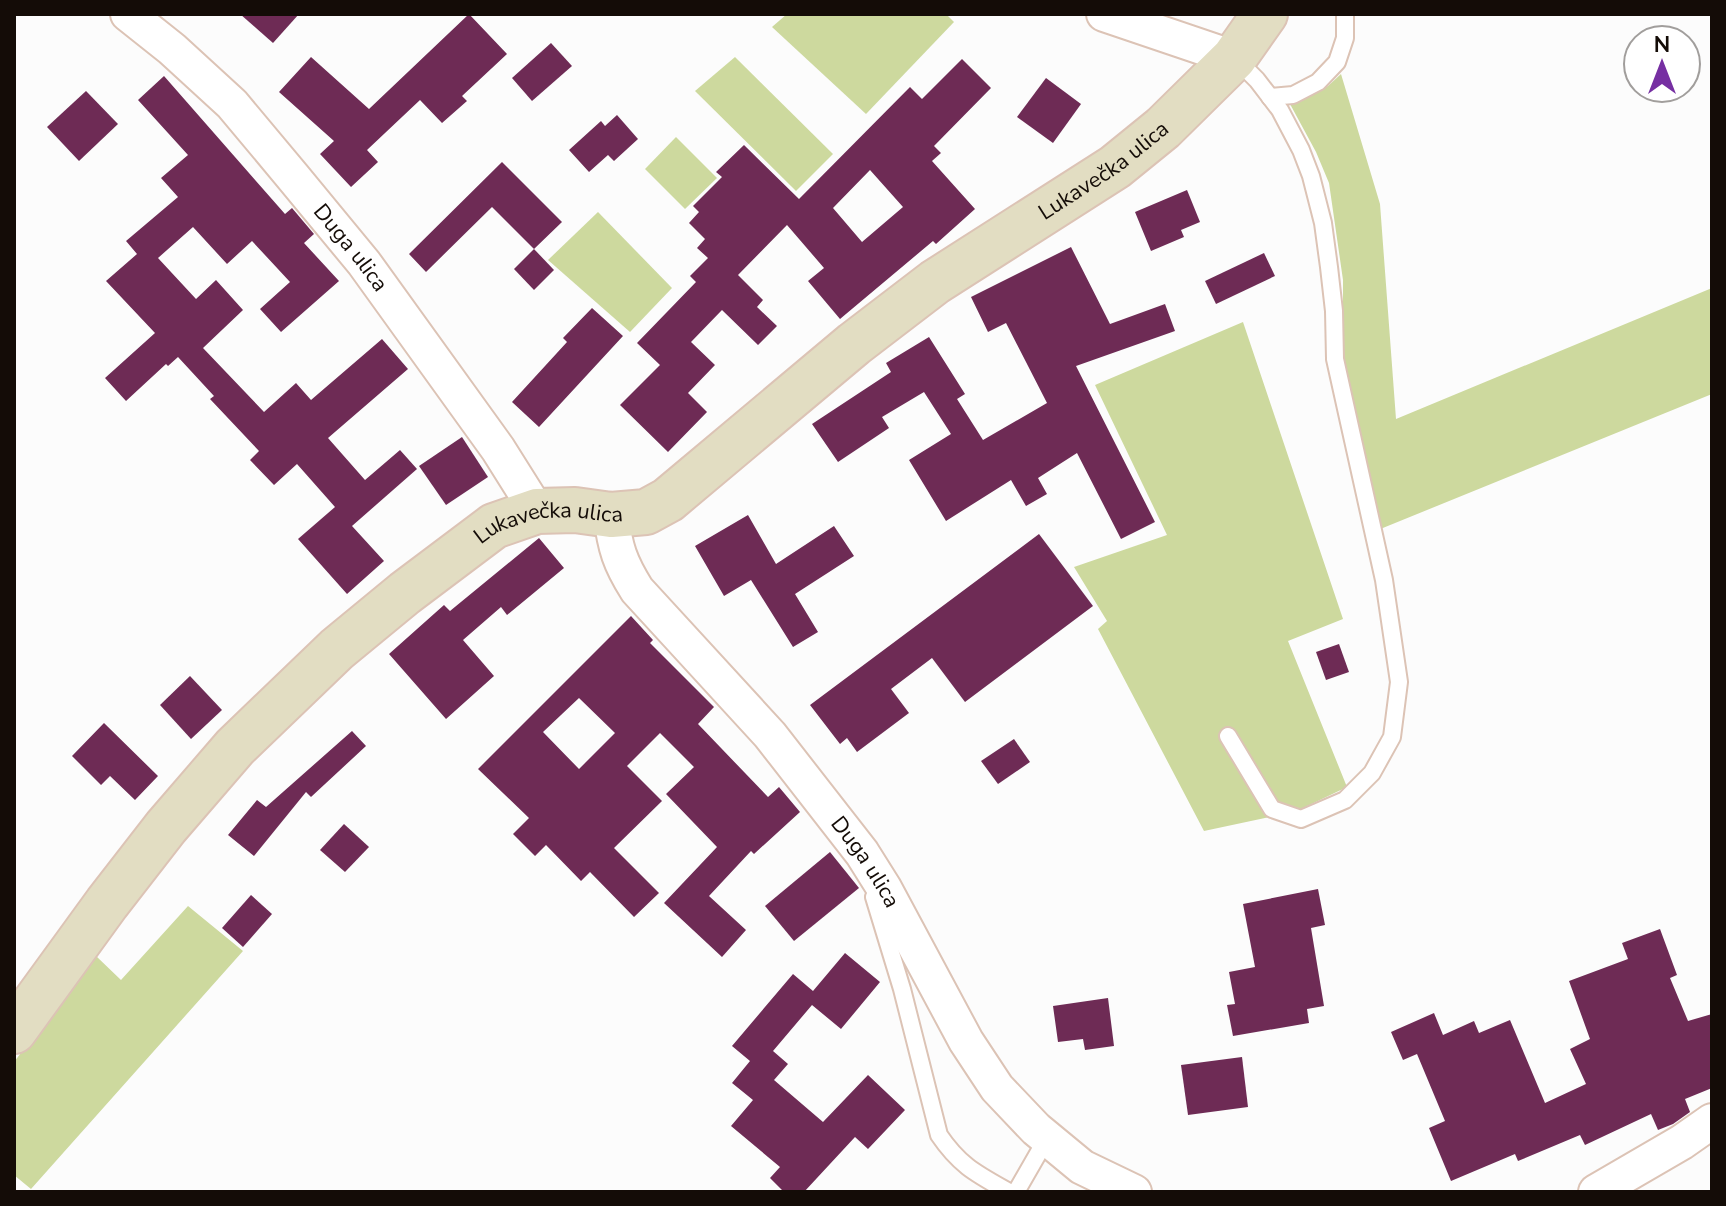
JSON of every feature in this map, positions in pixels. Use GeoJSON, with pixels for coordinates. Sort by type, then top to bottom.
{"type":"FeatureCollection","features":[{"type":"Feature","properties":{"kind":"street","name":"Duga ulica"},"geometry":{"type":"LineString","coordinates":[[128,14],[232,104],[334,226],[498,449],[537,511]]}},
{"type":"Feature","properties":{"kind":"street"},"geometry":{"type":"LineString","coordinates":[[1104,14],[1234,58]]}},
{"type":"Feature","properties":{"kind":"street","name":"Lukavečka ulica"},"geometry":{"type":"LineString","coordinates":[[15,1026],[166,827],[235,747],[337,649],[405,593],[494,526],[537,511],[575,510],[611,515],[646,512],[668,500],[854,344],[935,282],[1115,167],[1163,128],[1234,58],[1265,14]]}},
{"type":"Feature","properties":{"kind":"street","name":"Duga ulica"},"geometry":{"type":"LineString","coordinates":[[611,515],[614,542],[622,566],[637,590],[770,735],[862,853],[966,1041],[997,1088],[1047,1138],[1082,1167],[1134,1192]]}},
{"type":"Feature","properties":{"kind":"street"},"geometry":{"type":"LineString","coordinates":[[1596,1192],[1712,1121]]}},
{"type":"Feature","properties":{"kind":"lane"},"geometry":{"type":"LineString","coordinates":[[1270,97],[1293,95],[1318,82],[1337,62],[1345,38],[1345,14]]}},
{"type":"Feature","properties":{"kind":"lane"},"geometry":{"type":"LineString","coordinates":[[1228,736],[1272,809],[1301,819],[1345,800],[1372,773],[1392,737],[1399,682],[1384,580],[1335,359],[1334,311],[1323,223],[1311,176],[1280,110],[1257,80],[1234,58]]}},
{"type":"Feature","properties":{"kind":"lane"},"geometry":{"type":"LineString","coordinates":[[862,853],[902,989],[939,1135],[959,1162],[1009,1192]]}},
{"type":"Feature","properties":{"kind":"lane"},"geometry":{"type":"LineString","coordinates":[[1016,1192],[1047,1138]]}},
{"type":"Feature","properties":{"kind":"green space"},"geometry":{"type":"Polygon","coordinates":[[[787,14],[946,14],[954,22],[866,114],[772,27],[787,14]]]}},
{"type":"Feature","properties":{"kind":"green space"},"geometry":{"type":"Polygon","coordinates":[[[735,57],[833,154],[796,191],[695,91],[735,57]]]}},
{"type":"Feature","properties":{"kind":"green space"},"geometry":{"type":"Polygon","coordinates":[[[1341,74],[1380,204],[1396,419],[1712,288],[1712,394],[1373,532],[1343,362],[1343,280],[1329,183],[1290,104],[1328,86],[1341,74]]]}},
{"type":"Feature","properties":{"kind":"green space"},"geometry":{"type":"Polygon","coordinates":[[[676,137],[717,178],[685,209],[645,169],[676,137]]]}},
{"type":"Feature","properties":{"kind":"green space"},"geometry":{"type":"Polygon","coordinates":[[[598,212],[672,288],[630,332],[548,260],[598,212]]]}},
{"type":"Feature","properties":{"kind":"green space"},"geometry":{"type":"Polygon","coordinates":[[[1243,322],[1343,619],[1288,641],[1347,787],[1297,811],[1204,831],[1098,629],[1107,621],[1074,567],[1167,535],[1095,385],[1243,322]]]}},
{"type":"Feature","properties":{"kind":"green space"},"geometry":{"type":"Polygon","coordinates":[[[188,906],[243,951],[31,1189],[14,1175],[14,1062],[96,956],[121,980],[188,906]]]}},
{"type":"Feature","properties":{"kind":"building"},"geometry":{"type":"Polygon","coordinates":[[[240,14],[299,14],[273,43],[240,14]]]}},
{"type":"Feature","properties":{"kind":"building"},"geometry":{"type":"Polygon","coordinates":[[[469,14],[507,54],[462,96],[467,101],[442,123],[420,100],[367,150],[378,162],[351,187],[320,154],[334,141],[279,92],[311,57],[369,109],[469,14]]]}},
{"type":"Feature","properties":{"kind":"building"},"geometry":{"type":"Polygon","coordinates":[[[551,43],[572,66],[532,101],[512,78],[551,43]]]}},
{"type":"Feature","properties":{"kind":"building"},"geometry":{"type":"Polygon","coordinates":[[[962,59],[991,88],[934,146],[941,153],[932,161],[975,209],[936,244],[933,241],[840,319],[808,281],[824,268],[787,225],[738,275],[763,300],[757,307],[777,326],[758,345],[722,310],[691,342],[715,365],[688,393],[707,412],[668,452],[620,405],[660,365],[637,343],[696,282],[690,276],[708,258],[697,248],[705,239],[689,223],[699,212],[693,206],[722,177],[716,172],[744,145],[799,199],[910,87],[922,99],[962,59]],[[870,170],[833,208],[862,242],[903,207],[870,170]]]}},
{"type":"Feature","properties":{"kind":"building"},"geometry":{"type":"Polygon","coordinates":[[[164,76],[285,214],[292,208],[314,234],[304,243],[339,281],[281,332],[260,309],[290,282],[252,241],[227,264],[193,227],[158,258],[196,299],[216,280],[243,310],[203,348],[264,412],[296,383],[311,400],[382,339],[408,369],[328,438],[365,480],[400,450],[417,469],[352,526],[384,561],[347,594],[298,539],[335,507],[297,464],[274,485],[250,460],[259,451],[210,399],[214,396],[178,357],[168,366],[166,364],[126,401],[105,378],[155,333],[106,281],[137,254],[126,241],[178,197],[161,178],[188,155],[138,100],[164,76]]]}},
{"type":"Feature","properties":{"kind":"building"},"geometry":{"type":"Polygon","coordinates":[[[1046,78],[1081,104],[1053,143],[1017,117],[1046,78]]]}},
{"type":"Feature","properties":{"kind":"building"},"geometry":{"type":"Polygon","coordinates":[[[86,91],[118,124],[79,161],[47,127],[86,91]]]}},
{"type":"Feature","properties":{"kind":"building"},"geometry":{"type":"Polygon","coordinates":[[[617,115],[638,139],[614,161],[608,155],[589,172],[569,150],[601,121],[605,126],[617,115]]]}},
{"type":"Feature","properties":{"kind":"building"},"geometry":{"type":"Polygon","coordinates":[[[502,162],[562,222],[534,249],[492,207],[426,272],[409,254],[502,162]]]}},
{"type":"Feature","properties":{"kind":"building"},"geometry":{"type":"Polygon","coordinates":[[[1187,190],[1200,222],[1181,230],[1184,237],[1151,251],[1135,212],[1187,190]]]}},
{"type":"Feature","properties":{"kind":"building"},"geometry":{"type":"Polygon","coordinates":[[[1071,247],[1110,324],[1165,304],[1175,331],[1076,366],[1155,522],[1121,539],[1077,453],[1038,478],[1047,494],[1026,506],[1011,480],[946,521],[909,460],[951,434],[924,392],[882,417],[889,428],[838,462],[812,424],[891,372],[886,363],[929,337],[965,394],[957,399],[983,440],[1047,403],[1006,323],[988,332],[971,297],[1071,247]]]}},
{"type":"Feature","properties":{"kind":"building"},"geometry":{"type":"Polygon","coordinates":[[[534,249],[554,270],[534,290],[514,269],[534,249]]]}},
{"type":"Feature","properties":{"kind":"building"},"geometry":{"type":"Polygon","coordinates":[[[1264,253],[1275,276],[1216,304],[1205,281],[1264,253]]]}},
{"type":"Feature","properties":{"kind":"building"},"geometry":{"type":"Polygon","coordinates":[[[592,308],[623,336],[539,427],[512,402],[567,342],[563,338],[592,308]]]}},
{"type":"Feature","properties":{"kind":"building"},"geometry":{"type":"Polygon","coordinates":[[[462,437],[488,477],[446,505],[419,466],[462,437]]]}},
{"type":"Feature","properties":{"kind":"building"},"geometry":{"type":"Polygon","coordinates":[[[748,515],[776,564],[834,526],[854,556],[795,594],[818,632],[793,647],[751,580],[724,596],[695,546],[748,515]]]}},
{"type":"Feature","properties":{"kind":"building"},"geometry":{"type":"Polygon","coordinates":[[[1039,534],[1093,606],[965,702],[932,658],[891,689],[909,713],[857,752],[847,738],[840,744],[810,705],[1039,534]]]}},
{"type":"Feature","properties":{"kind":"building"},"geometry":{"type":"Polygon","coordinates":[[[539,538],[564,568],[507,615],[501,607],[463,640],[494,676],[446,719],[389,654],[444,605],[450,611],[539,538]]]}},
{"type":"Feature","properties":{"kind":"building"},"geometry":{"type":"Polygon","coordinates":[[[631,616],[653,640],[650,643],[714,707],[698,724],[768,797],[779,787],[800,812],[754,854],[751,851],[709,896],[746,930],[722,957],[664,903],[717,847],[666,794],[694,767],[660,733],[627,766],[662,801],[614,848],[659,893],[634,917],[590,872],[581,881],[546,845],[535,856],[513,834],[529,818],[478,769],[631,616]],[[579,698],[543,732],[579,769],[615,733],[579,698]]]}},
{"type":"Feature","properties":{"kind":"building"},"geometry":{"type":"Polygon","coordinates":[[[1339,644],[1349,672],[1326,680],[1316,652],[1339,644]]]}},
{"type":"Feature","properties":{"kind":"building"},"geometry":{"type":"Polygon","coordinates":[[[190,676],[222,710],[191,739],[160,705],[190,676]]]}},
{"type":"Feature","properties":{"kind":"building"},"geometry":{"type":"Polygon","coordinates":[[[104,723],[158,776],[135,800],[110,776],[101,785],[72,756],[104,723]]]}},
{"type":"Feature","properties":{"kind":"building"},"geometry":{"type":"Polygon","coordinates":[[[352,731],[366,746],[311,797],[306,792],[254,856],[228,835],[257,800],[266,807],[352,731]]]}},
{"type":"Feature","properties":{"kind":"building"},"geometry":{"type":"Polygon","coordinates":[[[1014,739],[1030,762],[998,784],[981,761],[1014,739]]]}},
{"type":"Feature","properties":{"kind":"building"},"geometry":{"type":"Polygon","coordinates":[[[344,824],[369,847],[345,872],[320,850],[344,824]]]}},
{"type":"Feature","properties":{"kind":"building"},"geometry":{"type":"Polygon","coordinates":[[[830,852],[859,888],[794,941],[765,906],[830,852]]]}},
{"type":"Feature","properties":{"kind":"building"},"geometry":{"type":"Polygon","coordinates":[[[1318,889],[1325,925],[1311,928],[1324,1006],[1307,1009],[1309,1023],[1233,1036],[1227,1005],[1235,1004],[1229,972],[1255,967],[1243,904],[1318,889]]]}},
{"type":"Feature","properties":{"kind":"building"},"geometry":{"type":"Polygon","coordinates":[[[251,895],[272,914],[243,947],[222,928],[251,895]]]}},
{"type":"Feature","properties":{"kind":"building"},"geometry":{"type":"Polygon","coordinates":[[[1660,929],[1677,975],[1670,978],[1688,1021],[1712,1014],[1712,1088],[1685,1099],[1690,1112],[1658,1130],[1651,1114],[1585,1145],[1580,1135],[1518,1161],[1515,1154],[1451,1181],[1429,1128],[1445,1121],[1417,1054],[1403,1060],[1391,1032],[1434,1013],[1443,1035],[1474,1021],[1479,1033],[1510,1020],[1545,1103],[1586,1084],[1570,1049],[1590,1039],[1569,981],[1628,959],[1622,943],[1660,929]]]}},
{"type":"Feature","properties":{"kind":"building"},"geometry":{"type":"Polygon","coordinates":[[[845,953],[880,982],[841,1029],[812,1005],[773,1051],[788,1064],[774,1080],[823,1122],[868,1075],[905,1110],[868,1149],[855,1137],[804,1192],[784,1192],[770,1178],[780,1167],[731,1126],[753,1100],[732,1083],[750,1061],[732,1046],[793,974],[813,991],[845,953]]]}},
{"type":"Feature","properties":{"kind":"building"},"geometry":{"type":"Polygon","coordinates":[[[1108,998],[1114,1046],[1085,1050],[1083,1039],[1058,1042],[1053,1006],[1108,998]]]}},
{"type":"Feature","properties":{"kind":"building"},"geometry":{"type":"Polygon","coordinates":[[[1242,1057],[1248,1107],[1188,1115],[1181,1065],[1242,1057]]]}}]}
